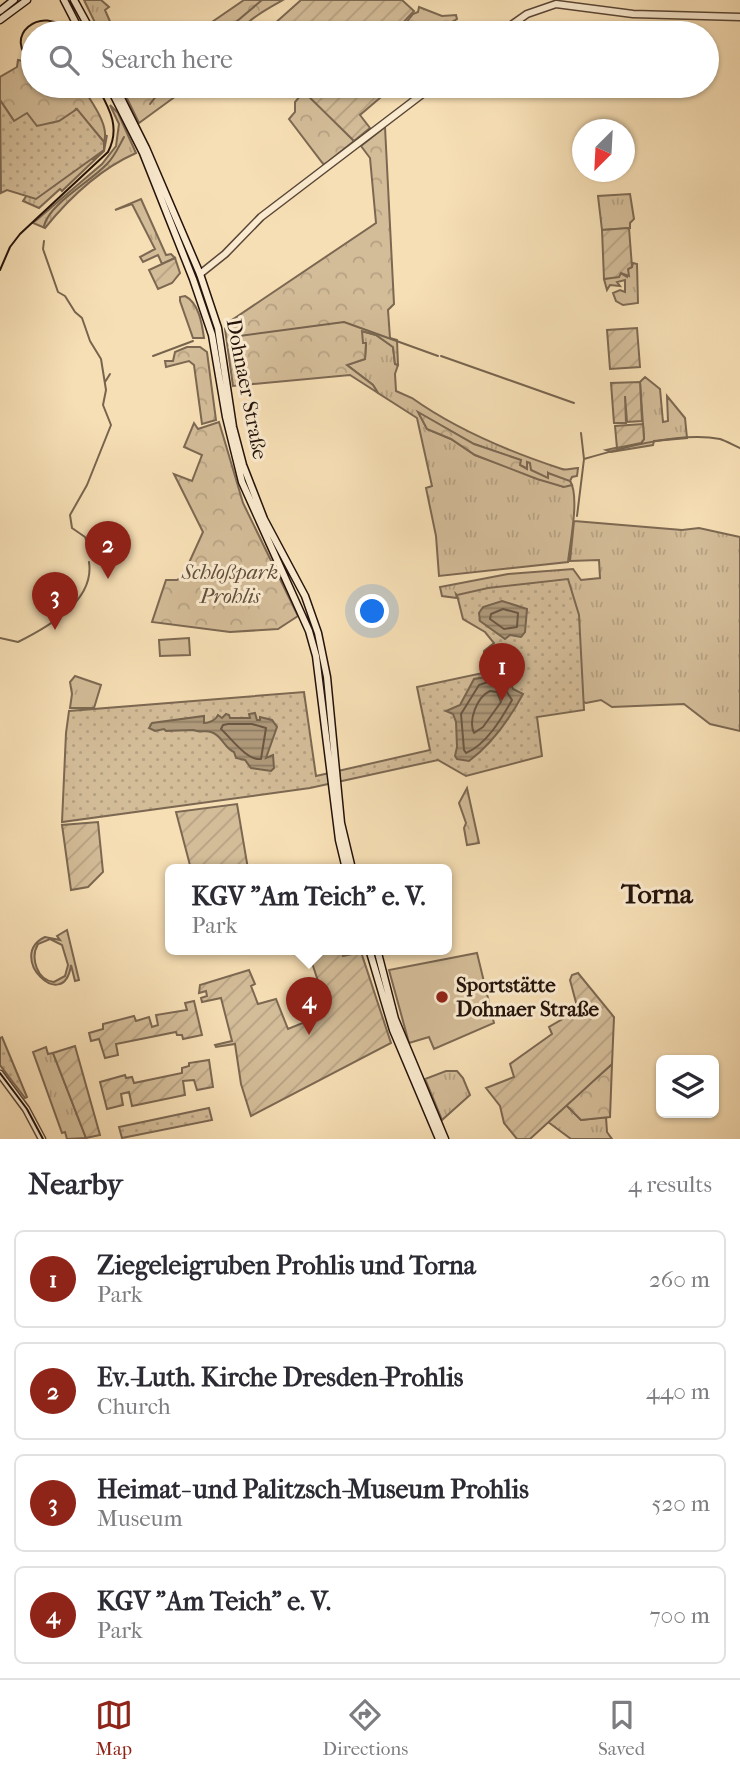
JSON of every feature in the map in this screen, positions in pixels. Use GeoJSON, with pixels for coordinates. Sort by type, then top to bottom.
{"type":"FeatureCollection","features":[{"type":"Feature","properties":{"kind":"main road"},"geometry":{"type":"LineString","coordinates":[[0,11],[14,0]]}},
{"type":"Feature","properties":{"kind":"main road"},"geometry":{"type":"LineString","coordinates":[[0,20],[27,0]]}},
{"type":"Feature","properties":{"kind":"main road"},"geometry":{"type":"LineString","coordinates":[[64,0],[75,21]]}},
{"type":"Feature","properties":{"kind":"main road"},"geometry":{"type":"LineString","coordinates":[[75,2],[85,21]]}},
{"type":"Feature","properties":{"kind":"main road"},"geometry":{"type":"LineString","coordinates":[[517,21],[544,6],[556,4],[633,14],[740,17]]}},
{"type":"Feature","properties":{"kind":"main road","name":"Dohnaer Straße"},"geometry":{"type":"LineString","coordinates":[[115,98],[143,153],[212,335],[226,417],[242,482],[309,631],[316,656],[339,840],[345,864]]}},
{"type":"Feature","properties":{"kind":"main road","name":"Dohnaer Straße"},"geometry":{"type":"LineString","coordinates":[[121,98],[146,148],[200,275],[218,328],[231,415],[243,465],[264,519],[304,596],[323,649],[341,824],[351,864]]}},
{"type":"Feature","properties":{"kind":"main road"},"geometry":{"type":"LineString","coordinates":[[200,275],[225,254],[261,216],[417,98]]}},
{"type":"Feature","properties":{"kind":"main road"},"geometry":{"type":"LineString","coordinates":[[371,955],[393,1030],[439,1139]]}},
{"type":"Feature","properties":{"kind":"main road"},"geometry":{"type":"LineString","coordinates":[[379,955],[404,1045],[445,1139]]}},
{"type":"Feature","properties":{"kind":"main road"},"geometry":{"type":"LineString","coordinates":[[0,1074],[26,1109],[42,1139]]}},
{"type":"Feature","properties":{"kind":"green space"},"geometry":{"type":"Polygon","coordinates":[[[84,0],[101,0],[109,7],[105,10],[110,21],[94,21],[84,0]]]}},
{"type":"Feature","properties":{"kind":"green space"},"geometry":{"type":"Polygon","coordinates":[[[244,0],[283,0],[250,21],[213,21],[244,0]]]}},
{"type":"Feature","properties":{"kind":"green space"},"geometry":{"type":"Polygon","coordinates":[[[301,0],[402,0],[414,11],[405,21],[277,21],[301,0]]]}},
{"type":"Feature","properties":{"kind":"green space"},"geometry":{"type":"Polygon","coordinates":[[[419,7],[442,16],[456,15],[457,19],[408,21],[418,12],[419,7]]]}},
{"type":"Feature","properties":{"kind":"green space"},"geometry":{"type":"Polygon","coordinates":[[[18,60],[21,61],[21,98],[89,98],[102,120],[104,142],[76,109],[57,138],[14,121],[0,100],[0,77],[17,67],[18,60]]]}},
{"type":"Feature","properties":{"kind":"green space"},"geometry":{"type":"Polygon","coordinates":[[[127,98],[173,98],[139,123],[127,98]]]}},
{"type":"Feature","properties":{"kind":"green space"},"geometry":{"type":"Polygon","coordinates":[[[298,98],[311,98],[354,141],[324,165],[289,119],[295,112],[295,102],[298,98]]]}},
{"type":"Feature","properties":{"kind":"green space"},"geometry":{"type":"Polygon","coordinates":[[[310,98],[380,98],[360,115],[370,128],[354,141],[310,98]]]}},
{"type":"Feature","properties":{"kind":"green space"},"geometry":{"type":"Polygon","coordinates":[[[0,100],[14,121],[27,113],[37,126],[59,121],[77,109],[104,142],[104,150],[36,199],[7,190],[1,193],[0,100]]]}},
{"type":"Feature","properties":{"kind":"green space"},"geometry":{"type":"Polygon","coordinates":[[[110,105],[118,113],[136,153],[110,167],[86,185],[45,228],[33,223],[102,164],[116,146],[119,124],[110,105]]]}},
{"type":"Feature","properties":{"kind":"green space"},"geometry":{"type":"Polygon","coordinates":[[[385,127],[394,304],[388,310],[390,338],[397,340],[398,365],[395,364],[393,347],[376,335],[362,331],[363,343],[366,343],[365,359],[347,365],[373,385],[378,393],[350,375],[233,386],[225,329],[229,322],[376,223],[370,158],[361,146],[385,127]]]}},
{"type":"Feature","properties":{"kind":"green space"},"geometry":{"type":"Polygon","coordinates":[[[107,135],[104,151],[62,191],[60,189],[39,208],[23,201],[27,195],[33,197],[93,159],[104,150],[107,135]]]}},
{"type":"Feature","properties":{"kind":"green space"},"geometry":{"type":"Polygon","coordinates":[[[630,194],[634,219],[630,228],[602,230],[598,196],[630,194]]]}},
{"type":"Feature","properties":{"kind":"green space"},"geometry":{"type":"Polygon","coordinates":[[[141,199],[166,255],[171,254],[175,258],[162,264],[158,255],[143,262],[140,257],[155,249],[132,204],[115,210],[141,199]]]}},
{"type":"Feature","properties":{"kind":"green space"},"geometry":{"type":"Polygon","coordinates":[[[629,228],[632,267],[628,269],[629,276],[621,273],[619,277],[604,279],[602,230],[629,228]]]}},
{"type":"Feature","properties":{"kind":"green space"},"geometry":{"type":"Polygon","coordinates":[[[175,258],[180,273],[172,283],[158,289],[149,270],[175,258]]]}},
{"type":"Feature","properties":{"kind":"green space"},"geometry":{"type":"Polygon","coordinates":[[[633,263],[637,264],[638,303],[623,305],[616,301],[613,293],[620,290],[625,292],[625,280],[617,282],[620,286],[610,285],[607,290],[604,279],[620,273],[627,277],[628,269],[633,263]]]}},
{"type":"Feature","properties":{"kind":"green space"},"geometry":{"type":"Polygon","coordinates":[[[185,296],[197,309],[204,338],[193,338],[180,301],[180,297],[185,296]]]}},
{"type":"Feature","properties":{"kind":"green space"},"geometry":{"type":"Polygon","coordinates":[[[637,328],[640,367],[610,369],[607,330],[637,328]]]}},
{"type":"Feature","properties":{"kind":"green space"},"geometry":{"type":"Polygon","coordinates":[[[361,331],[376,335],[393,347],[395,364],[398,365],[395,374],[396,391],[504,448],[564,470],[578,468],[577,476],[570,481],[574,508],[568,562],[439,576],[436,536],[426,488],[432,486],[417,418],[378,393],[373,385],[347,365],[365,359],[366,344],[362,343],[361,331]],[[419,413],[427,429],[451,439],[475,455],[564,487],[548,473],[548,479],[520,465],[520,460],[474,444],[419,413]]]}},
{"type":"Feature","properties":{"kind":"green space"},"geometry":{"type":"Polygon","coordinates":[[[187,347],[200,347],[207,352],[216,420],[202,424],[194,365],[189,361],[166,367],[165,361],[173,361],[175,352],[187,347]]]}},
{"type":"Feature","properties":{"kind":"green space"},"geometry":{"type":"Polygon","coordinates":[[[645,377],[660,389],[663,422],[668,421],[667,396],[685,418],[687,438],[654,441],[653,445],[611,452],[606,450],[642,442],[644,439],[640,382],[645,377]]]}},
{"type":"Feature","properties":{"kind":"green space"},"geometry":{"type":"Polygon","coordinates":[[[640,382],[642,421],[627,422],[625,396],[626,423],[614,423],[611,383],[640,382]]]}},
{"type":"Feature","properties":{"kind":"green space"},"geometry":{"type":"Polygon","coordinates":[[[418,412],[474,444],[521,460],[520,465],[527,469],[527,462],[530,463],[531,470],[548,478],[548,473],[570,481],[572,485],[564,487],[537,479],[475,455],[451,439],[427,429],[418,412]]]}},
{"type":"Feature","properties":{"kind":"green space","name":"Schloßpark Prohlis"},"geometry":{"type":"Polygon","coordinates":[[[219,422],[243,503],[298,616],[278,629],[230,632],[152,622],[166,580],[177,580],[183,576],[203,532],[174,474],[192,481],[202,455],[184,447],[194,423],[198,429],[219,422]]]}},
{"type":"Feature","properties":{"kind":"green space"},"geometry":{"type":"Polygon","coordinates":[[[643,424],[644,439],[641,443],[617,448],[615,426],[643,424]]]}},
{"type":"Feature","properties":{"kind":"green space"},"geometry":{"type":"Polygon","coordinates":[[[574,521],[682,530],[699,528],[740,537],[740,731],[710,724],[684,704],[612,707],[601,700],[586,703],[552,692],[456,594],[457,598],[442,596],[440,587],[508,574],[573,569],[581,580],[600,578],[599,560],[570,561],[574,521]]]}},
{"type":"Feature","properties":{"kind":"green space"},"geometry":{"type":"Polygon","coordinates":[[[568,579],[579,615],[584,710],[537,717],[542,756],[466,776],[438,760],[310,788],[62,822],[69,711],[304,692],[316,776],[430,750],[417,687],[483,673],[484,651],[494,643],[485,632],[463,619],[457,595],[488,588],[568,579]]]}},
{"type":"Feature","properties":{"kind":"green space"},"geometry":{"type":"Polygon","coordinates":[[[189,638],[190,655],[160,656],[159,640],[189,638]]]}},
{"type":"Feature","properties":{"kind":"green space"},"geometry":{"type":"Polygon","coordinates":[[[75,676],[101,685],[94,708],[70,708],[70,682],[75,676]]]}},
{"type":"Feature","properties":{"kind":"green space"},"geometry":{"type":"Polygon","coordinates":[[[467,788],[479,843],[467,845],[464,828],[466,823],[459,803],[467,788]]]}},
{"type":"Feature","properties":{"kind":"green space"},"geometry":{"type":"Polygon","coordinates":[[[237,804],[247,864],[190,864],[176,812],[237,804]]]}},
{"type":"Feature","properties":{"kind":"green space"},"geometry":{"type":"Polygon","coordinates":[[[98,822],[103,872],[88,887],[71,890],[62,825],[98,822]]]}},
{"type":"Feature","properties":{"kind":"green space"},"geometry":{"type":"Polygon","coordinates":[[[67,930],[79,980],[75,981],[71,965],[66,979],[58,984],[49,983],[40,977],[34,967],[31,956],[34,946],[45,937],[60,940],[57,936],[67,930]],[[50,939],[38,944],[36,950],[35,962],[39,973],[54,982],[65,976],[68,965],[62,945],[50,939]]]}},
{"type":"Feature","properties":{"kind":"green space","name":"Sportstätte Dohnaer Straße"},"geometry":{"type":"Polygon","coordinates":[[[477,953],[494,1023],[434,1049],[429,1037],[409,1043],[389,970],[477,953]]]}},
{"type":"Feature","properties":{"kind":"green space"},"geometry":{"type":"Polygon","coordinates":[[[362,955],[391,1043],[251,1116],[241,1084],[235,1044],[215,1045],[232,1041],[221,998],[202,1002],[201,998],[207,996],[206,991],[199,993],[200,985],[249,970],[255,984],[251,986],[258,1004],[276,999],[288,1029],[320,1016],[309,985],[318,981],[310,957],[362,955]]]}},
{"type":"Feature","properties":{"kind":"green space"},"geometry":{"type":"Polygon","coordinates":[[[578,973],[614,1017],[612,1064],[530,1139],[517,1139],[504,1123],[500,1106],[486,1088],[514,1077],[510,1064],[552,1034],[549,1027],[578,1010],[570,980],[572,975],[578,973]]]}},
{"type":"Feature","properties":{"kind":"green space"},"geometry":{"type":"Polygon","coordinates":[[[194,1001],[202,1035],[183,1039],[182,1035],[177,1035],[176,1032],[116,1044],[118,1055],[105,1058],[99,1039],[91,1041],[89,1033],[103,1029],[103,1024],[134,1016],[136,1021],[149,1017],[152,1027],[158,1025],[156,1015],[187,1010],[185,1003],[194,1001]]]}},
{"type":"Feature","properties":{"kind":"green space"},"geometry":{"type":"Polygon","coordinates":[[[2,1037],[27,1097],[25,1098],[0,1065],[2,1037]]]}},
{"type":"Feature","properties":{"kind":"green space"},"geometry":{"type":"Polygon","coordinates":[[[75,1046],[100,1135],[86,1138],[53,1053],[75,1046]]]}},
{"type":"Feature","properties":{"kind":"green space"},"geometry":{"type":"Polygon","coordinates":[[[46,1047],[48,1054],[53,1053],[86,1138],[67,1139],[65,1132],[62,1133],[33,1052],[46,1047]]]}},
{"type":"Feature","properties":{"kind":"green space"},"geometry":{"type":"Polygon","coordinates":[[[209,1060],[213,1087],[197,1090],[194,1080],[183,1081],[185,1095],[132,1106],[129,1092],[121,1094],[123,1105],[107,1109],[100,1082],[125,1075],[126,1078],[132,1077],[134,1083],[182,1073],[182,1068],[189,1066],[189,1063],[209,1060]]]}},
{"type":"Feature","properties":{"kind":"green space"},"geometry":{"type":"Polygon","coordinates":[[[612,1064],[610,1117],[581,1120],[566,1105],[612,1064]]]}},
{"type":"Feature","properties":{"kind":"green space"},"geometry":{"type":"Polygon","coordinates":[[[446,1071],[457,1071],[470,1095],[442,1120],[425,1079],[446,1071]]]}},
{"type":"Feature","properties":{"kind":"green space"},"geometry":{"type":"Polygon","coordinates":[[[566,1105],[581,1120],[606,1117],[607,1132],[612,1139],[571,1139],[548,1122],[566,1105]]]}},
{"type":"Feature","properties":{"kind":"green space"},"geometry":{"type":"Polygon","coordinates":[[[209,1108],[212,1120],[122,1138],[119,1127],[209,1108]]]}},
{"type":"Feature","properties":{"kind":"water"},"geometry":{"type":"Polygon","coordinates":[[[502,601],[527,609],[525,632],[521,637],[510,635],[505,639],[480,621],[479,613],[483,607],[502,601]]]}},
{"type":"Feature","properties":{"kind":"water"},"geometry":{"type":"Polygon","coordinates":[[[501,651],[508,655],[511,662],[500,675],[513,689],[523,694],[486,747],[469,761],[457,759],[456,722],[453,714],[446,711],[460,705],[474,679],[498,675],[492,657],[501,651]]]}},
{"type":"Feature","properties":{"kind":"water"},"geometry":{"type":"Polygon","coordinates":[[[255,713],[257,720],[260,720],[260,717],[272,720],[277,727],[266,758],[273,755],[274,768],[271,771],[251,768],[245,760],[236,758],[234,752],[211,732],[164,729],[155,731],[149,728],[152,723],[204,716],[206,723],[218,715],[222,718],[226,714],[230,718],[250,718],[249,714],[255,713]]]}},
{"type":"Feature","properties":{"kind":"waterway"},"geometry":{"type":"LineString","coordinates":[[237,21],[262,0]]}},
{"type":"Feature","properties":{"kind":"waterway"},"geometry":{"type":"LineString","coordinates":[[150,104],[155,98]]}},
{"type":"Feature","properties":{"kind":"waterway"},"geometry":{"type":"LineString","coordinates":[[44,226],[47,218],[62,201],[110,161],[124,137]]}},
{"type":"Feature","properties":{"kind":"waterway"},"geometry":{"type":"LineString","coordinates":[[44,241],[43,249],[58,292],[65,296],[82,318],[90,341],[101,359],[106,390],[103,405],[111,425],[87,485],[70,515],[72,528],[85,537],[87,542]]}},
{"type":"Feature","properties":{"kind":"waterway"},"geometry":{"type":"LineString","coordinates":[[232,337],[344,322],[438,356]]}},
{"type":"Feature","properties":{"kind":"waterway"},"geometry":{"type":"LineString","coordinates":[[153,356],[193,341]]}},
{"type":"Feature","properties":{"kind":"waterway"},"geometry":{"type":"LineString","coordinates":[[441,356],[574,403]]}},
{"type":"Feature","properties":{"kind":"waterway"},"geometry":{"type":"LineString","coordinates":[[105,382],[110,374]]}},
{"type":"Feature","properties":{"kind":"waterway"},"geometry":{"type":"LineString","coordinates":[[581,433],[584,459],[652,442],[688,437],[720,439],[740,448]]}},
{"type":"Feature","properties":{"kind":"waterway"},"geometry":{"type":"LineString","coordinates":[[577,516],[584,459]]}},
{"type":"Feature","properties":{"kind":"waterway"},"geometry":{"type":"LineString","coordinates":[[0,638],[18,642],[43,629],[67,611],[85,589],[89,562]]}},
{"type":"Feature","properties":{"kind":"tram line"},"geometry":{"type":"LineString","coordinates":[[42,21],[50,21]]}},
{"type":"Feature","properties":{"kind":"tram line"},"geometry":{"type":"LineString","coordinates":[[0,270],[10,247],[20,234],[108,152],[112,143],[113,126],[103,98]]}},
{"type":"Feature","properties":{"kind":"tram line"},"geometry":{"type":"LineString","coordinates":[[0,1073],[27,1109],[43,1139]]}},
{"type":"Feature","properties":{"kind":"place","name":"Ev.-Luth. Kirche Dresden-Prohlis"},"geometry":{"type":"Point","coordinates":[108,579]}},
{"type":"Feature","properties":{"kind":"place","name":"Heimat- und Palitzsch-Museum Prohlis"},"geometry":{"type":"Point","coordinates":[55,630]}},
{"type":"Feature","properties":{"kind":"place","name":"Ziegeleigruben Prohlis und Torna"},"geometry":{"type":"Point","coordinates":[502,701]}},
{"type":"Feature","properties":{"kind":"place","name":"Sportstätte Dohnaer Straße"},"geometry":{"type":"Point","coordinates":[442,997]}},
{"type":"Feature","properties":{"kind":"place","name":"KGV \"Am Teich\" e. V."},"geometry":{"type":"Point","coordinates":[309,1035]}},
{"type":"Feature","properties":{"kind":"district","name":"Torna"},"geometry":{"type":"Point","coordinates":[657,893]}}]}
